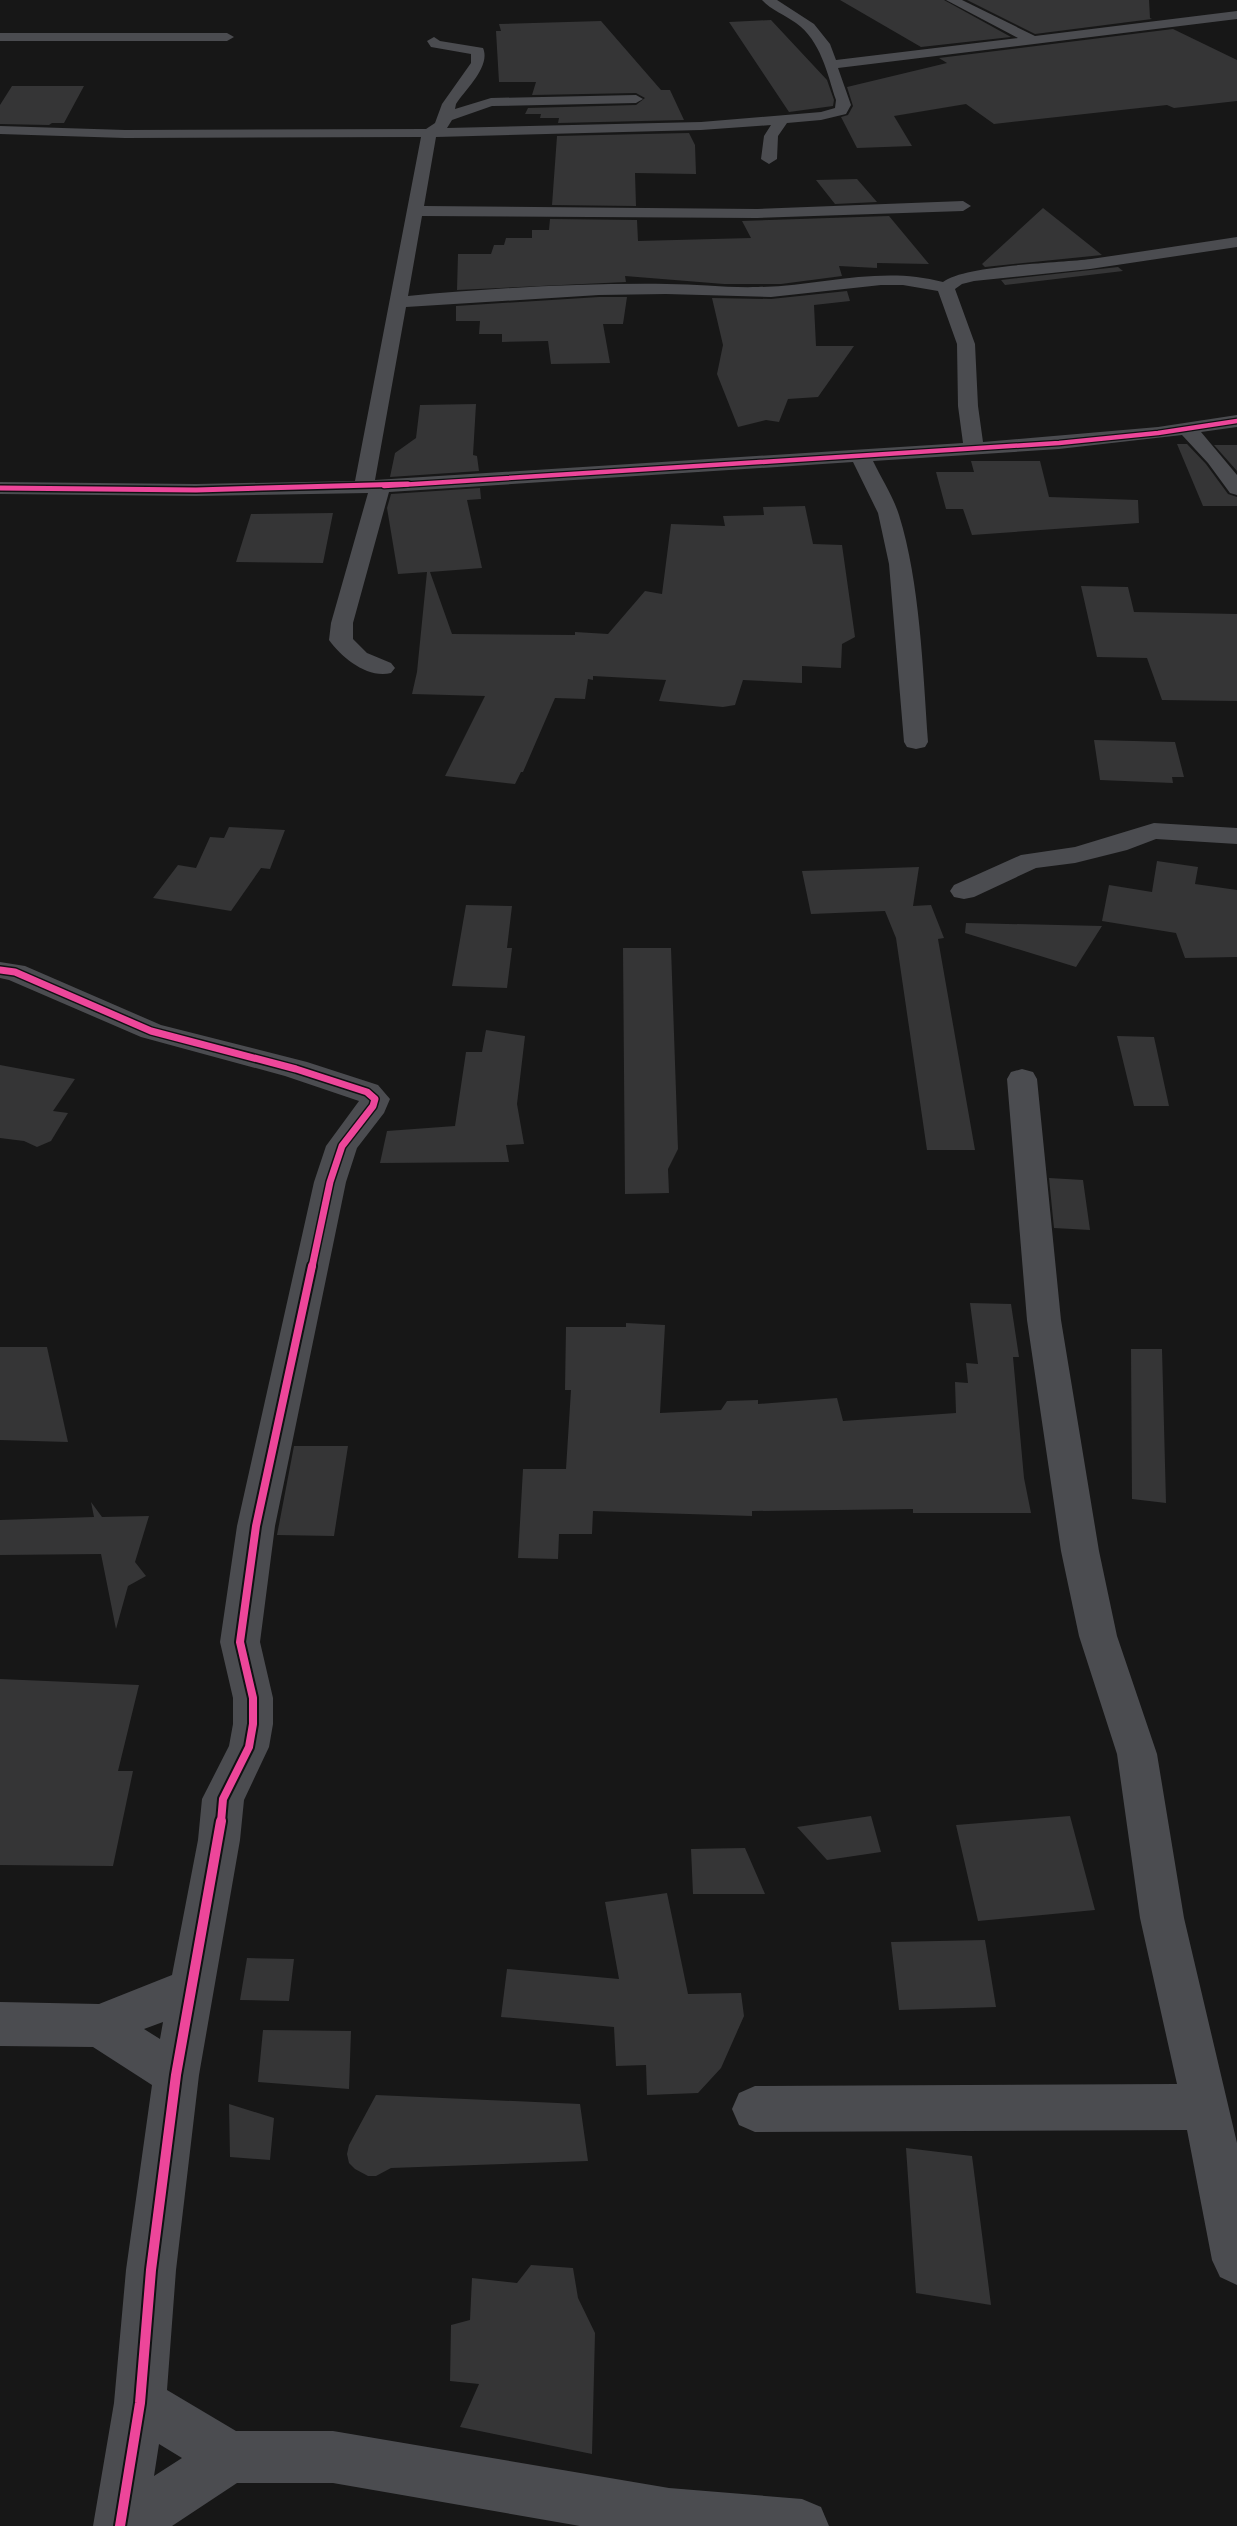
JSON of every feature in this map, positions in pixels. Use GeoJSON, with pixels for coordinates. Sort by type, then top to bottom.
{"type":"FeatureCollection","features":[{"type":"Feature","properties":{"kind":"street"},"geometry":{"type":"LineString","coordinates":[[0,130],[125,134],[429,132],[701,126],[821,117],[841,111],[844,105],[823,40],[814,30],[768,0]]}},
{"type":"Feature","properties":{"kind":"street"},"geometry":{"type":"LineString","coordinates":[[952,0],[1033,40]]}},
{"type":"Feature","properties":{"kind":"street"},"geometry":{"type":"LineString","coordinates":[[832,65],[1233,18]]}},
{"type":"Feature","properties":{"kind":"street"},"geometry":{"type":"LineString","coordinates":[[0,37],[227,37]]}},
{"type":"Feature","properties":{"kind":"street"},"geometry":{"type":"LineString","coordinates":[[429,132],[441,126],[449,104],[478,63],[478,51],[436,44],[434,41]]}},
{"type":"Feature","properties":{"kind":"street"},"geometry":{"type":"LineString","coordinates":[[446,117],[491,102],[636,99]]}},
{"type":"Feature","properties":{"kind":"street"},"geometry":{"type":"LineString","coordinates":[[769,159],[771,136],[782,120]]}},
{"type":"Feature","properties":{"kind":"street"},"geometry":{"type":"LineString","coordinates":[[383,668],[359,658],[341,640],[342,623],[372,486],[398,303],[429,132]]}},
{"type":"Feature","properties":{"kind":"street"},"geometry":{"type":"LineString","coordinates":[[415,212],[723,215],[963,206]]}},
{"type":"Feature","properties":{"kind":"street"},"geometry":{"type":"LineString","coordinates":[[946,288],[957,280],[974,276],[1090,264],[1237,242]]}},
{"type":"Feature","properties":{"kind":"street"},"geometry":{"type":"LineString","coordinates":[[398,303],[474,296],[654,290],[771,292],[899,280],[920,281],[946,288]]}},
{"type":"Feature","properties":{"kind":"street"},"geometry":{"type":"LineString","coordinates":[[946,288],[966,344],[968,406],[974,448]]}},
{"type":"Feature","properties":{"kind":"street"},"geometry":{"type":"LineString","coordinates":[[0,488],[196,490],[372,486],[1059,443],[1237,421]]}},
{"type":"Feature","properties":{"kind":"street"},"geometry":{"type":"LineString","coordinates":[[1186,428],[1215,459],[1237,489]]}},
{"type":"Feature","properties":{"kind":"street"},"geometry":{"type":"LineString","coordinates":[[860,455],[888,513],[900,564],[916,742]]}},
{"type":"Feature","properties":{"kind":"street"},"geometry":{"type":"LineString","coordinates":[[964,891],[1030,861],[1085,852],[1118,844],[1154,831],[1237,836]]}},
{"type":"Feature","properties":{"kind":"street"},"geometry":{"type":"LineString","coordinates":[[0,970],[15,972],[151,1031],[296,1069],[367,1092],[375,1099],[373,1106],[342,1146],[330,1182],[256,1526],[240,1642],[253,1698],[253,1724],[249,1747],[223,1799],[219,1840],[176,2074],[151,2270],[140,2403],[120,2526]]}},
{"type":"Feature","properties":{"kind":"street"},"geometry":{"type":"LineString","coordinates":[[1022,1079],[1044,1320],[1080,1551],[1098,1636],[1137,1754],[1162,1918],[1227,2202],[1237,2260]]}},
{"type":"Feature","properties":{"kind":"street"},"geometry":{"type":"LineString","coordinates":[[0,2024],[99,2026],[191,1989]]}},
{"type":"Feature","properties":{"kind":"street"},"geometry":{"type":"LineString","coordinates":[[99,2026],[176,2074]]}},
{"type":"Feature","properties":{"kind":"street"},"geometry":{"type":"LineString","coordinates":[[755,2109],[1204,2108]]}},
{"type":"Feature","properties":{"kind":"street"},"geometry":{"type":"LineString","coordinates":[[140,2403],[230,2457],[333,2457],[669,2515],[802,2526]]}},
{"type":"Feature","properties":{"kind":"street"},"geometry":{"type":"LineString","coordinates":[[125,2526],[230,2457]]}},
{"type":"Feature","properties":{"kind":"building"},"geometry":{"type":"Polygon","coordinates":[[[840,0],[944,0],[1011,37],[921,47],[840,0]]]}},
{"type":"Feature","properties":{"kind":"building"},"geometry":{"type":"Polygon","coordinates":[[[967,0],[1149,0],[1150,18],[1152,19],[1035,34],[967,0]]]}},
{"type":"Feature","properties":{"kind":"building"},"geometry":{"type":"Polygon","coordinates":[[[771,20],[827,80],[834,100],[833,106],[789,112],[729,22],[771,20]]]}},
{"type":"Feature","properties":{"kind":"building"},"geometry":{"type":"Polygon","coordinates":[[[601,21],[661,90],[670,90],[684,120],[558,123],[559,118],[540,118],[541,114],[525,114],[528,108],[636,105],[645,98],[636,93],[532,95],[536,82],[499,82],[496,31],[501,31],[499,24],[601,21]]]}},
{"type":"Feature","properties":{"kind":"building"},"geometry":{"type":"Polygon","coordinates":[[[1173,29],[1237,60],[1237,101],[1174,108],[1167,105],[994,124],[966,104],[894,116],[912,146],[857,148],[841,117],[848,115],[853,106],[847,87],[947,63],[939,58],[1173,29]]]}},
{"type":"Feature","properties":{"kind":"building"},"geometry":{"type":"Polygon","coordinates":[[[12,86],[84,86],[64,123],[0,124],[0,105],[12,86]]]}},
{"type":"Feature","properties":{"kind":"building"},"geometry":{"type":"Polygon","coordinates":[[[689,133],[695,145],[696,174],[635,173],[636,206],[552,205],[557,136],[689,133]]]}},
{"type":"Feature","properties":{"kind":"building"},"geometry":{"type":"Polygon","coordinates":[[[857,179],[877,202],[835,204],[816,180],[857,179]]]}},
{"type":"Feature","properties":{"kind":"building"},"geometry":{"type":"Polygon","coordinates":[[[1043,208],[1102,255],[985,267],[982,264],[1043,208]]]}},
{"type":"Feature","properties":{"kind":"building"},"geometry":{"type":"Polygon","coordinates":[[[889,216],[929,264],[877,263],[877,268],[839,266],[842,276],[781,284],[724,284],[625,276],[626,282],[457,290],[458,254],[491,254],[494,245],[504,245],[506,238],[532,238],[532,230],[549,230],[550,219],[637,220],[638,241],[751,238],[742,221],[889,216]]]}},
{"type":"Feature","properties":{"kind":"building"},"geometry":{"type":"Polygon","coordinates":[[[1118,267],[1123,271],[1005,285],[1001,280],[1118,267]]]}},
{"type":"Feature","properties":{"kind":"building"},"geometry":{"type":"Polygon","coordinates":[[[847,291],[850,301],[814,305],[816,346],[854,346],[818,397],[788,399],[779,422],[766,420],[738,427],[717,374],[723,345],[712,298],[771,299],[847,291]]]}},
{"type":"Feature","properties":{"kind":"building"},"geometry":{"type":"Polygon","coordinates":[[[627,297],[623,324],[603,324],[610,363],[551,364],[548,341],[502,342],[502,334],[479,334],[480,321],[456,321],[456,306],[627,297]]]}},
{"type":"Feature","properties":{"kind":"building"},"geometry":{"type":"Polygon","coordinates":[[[476,404],[473,455],[477,456],[479,471],[390,477],[395,453],[416,438],[420,405],[476,404]]]}},
{"type":"Feature","properties":{"kind":"building"},"geometry":{"type":"Polygon","coordinates":[[[1177,444],[1187,444],[1206,464],[1228,494],[1237,497],[1237,506],[1203,506],[1177,444]]]}},
{"type":"Feature","properties":{"kind":"building"},"geometry":{"type":"Polygon","coordinates":[[[1214,445],[1237,445],[1237,471],[1214,445]]]}},
{"type":"Feature","properties":{"kind":"building"},"geometry":{"type":"Polygon","coordinates":[[[971,461],[1040,461],[1049,497],[1138,500],[1139,523],[972,535],[963,509],[946,509],[936,472],[974,472],[971,461]]]}},
{"type":"Feature","properties":{"kind":"building"},"geometry":{"type":"Polygon","coordinates":[[[480,488],[481,499],[467,500],[482,568],[430,572],[452,634],[575,635],[575,632],[608,634],[645,591],[662,594],[671,524],[725,526],[723,516],[764,515],[763,507],[805,506],[813,544],[842,545],[855,637],[842,644],[841,668],[802,666],[802,683],[743,680],[735,705],[723,707],[659,701],[666,680],[593,676],[593,680],[588,679],[585,699],[555,698],[523,772],[515,784],[445,776],[485,696],[412,694],[417,672],[427,572],[398,574],[387,508],[391,494],[480,488]]]}},
{"type":"Feature","properties":{"kind":"building"},"geometry":{"type":"Polygon","coordinates":[[[333,513],[323,563],[236,562],[251,514],[333,513]]]}},
{"type":"Feature","properties":{"kind":"building"},"geometry":{"type":"Polygon","coordinates":[[[1081,586],[1128,587],[1134,612],[1237,614],[1237,701],[1162,700],[1147,658],[1097,657],[1081,586]]]}},
{"type":"Feature","properties":{"kind":"building"},"geometry":{"type":"Polygon","coordinates":[[[1094,740],[1175,742],[1184,777],[1172,777],[1173,783],[1100,780],[1094,740]]]}},
{"type":"Feature","properties":{"kind":"building"},"geometry":{"type":"Polygon","coordinates":[[[229,827],[285,830],[270,869],[261,868],[231,911],[153,898],[178,865],[196,868],[210,837],[224,838],[229,827]]]}},
{"type":"Feature","properties":{"kind":"building"},"geometry":{"type":"Polygon","coordinates":[[[1157,861],[1198,867],[1195,884],[1237,890],[1237,957],[1185,958],[1176,933],[1102,921],[1109,885],[1152,892],[1157,861]]]}},
{"type":"Feature","properties":{"kind":"building"},"geometry":{"type":"Polygon","coordinates":[[[919,867],[913,906],[931,905],[944,938],[938,939],[975,1150],[927,1150],[896,938],[885,911],[811,914],[802,871],[919,867]]]}},
{"type":"Feature","properties":{"kind":"building"},"geometry":{"type":"Polygon","coordinates":[[[466,905],[512,906],[507,948],[512,948],[507,988],[452,986],[466,905]]]}},
{"type":"Feature","properties":{"kind":"building"},"geometry":{"type":"Polygon","coordinates":[[[966,923],[1102,926],[1076,967],[965,933],[966,923]]]}},
{"type":"Feature","properties":{"kind":"building"},"geometry":{"type":"Polygon","coordinates":[[[623,948],[671,948],[678,1149],[668,1169],[669,1193],[625,1194],[623,948]]]}},
{"type":"Feature","properties":{"kind":"building"},"geometry":{"type":"Polygon","coordinates":[[[486,1030],[525,1036],[517,1104],[524,1144],[506,1145],[509,1162],[380,1163],[387,1131],[455,1126],[466,1052],[482,1052],[486,1030]]]}},
{"type":"Feature","properties":{"kind":"building"},"geometry":{"type":"Polygon","coordinates":[[[1117,1036],[1154,1037],[1169,1106],[1134,1106],[1117,1036]]]}},
{"type":"Feature","properties":{"kind":"building"},"geometry":{"type":"Polygon","coordinates":[[[0,1065],[75,1079],[53,1111],[68,1113],[51,1141],[37,1147],[24,1141],[0,1138],[0,1065]]]}},
{"type":"Feature","properties":{"kind":"building"},"geometry":{"type":"Polygon","coordinates":[[[1049,1178],[1083,1180],[1090,1230],[1054,1228],[1049,1178]]]}},
{"type":"Feature","properties":{"kind":"building"},"geometry":{"type":"Polygon","coordinates":[[[970,1303],[1011,1304],[1019,1357],[1013,1357],[1024,1478],[1031,1513],[913,1513],[913,1509],[752,1511],[752,1516],[593,1511],[592,1534],[559,1534],[558,1559],[518,1558],[523,1469],[566,1469],[571,1390],[565,1390],[566,1327],[626,1327],[626,1323],[665,1325],[660,1413],[721,1410],[727,1401],[758,1400],[758,1404],[837,1398],[843,1421],[956,1413],[955,1382],[968,1383],[966,1363],[978,1364],[970,1303]]]}},
{"type":"Feature","properties":{"kind":"building"},"geometry":{"type":"Polygon","coordinates":[[[0,1347],[47,1347],[68,1442],[0,1440],[0,1347]]]}},
{"type":"Feature","properties":{"kind":"building"},"geometry":{"type":"Polygon","coordinates":[[[1131,1349],[1162,1349],[1166,1503],[1132,1499],[1131,1349]]]}},
{"type":"Feature","properties":{"kind":"building"},"geometry":{"type":"Polygon","coordinates":[[[294,1446],[348,1446],[334,1536],[277,1535],[294,1446]]]}},
{"type":"Feature","properties":{"kind":"building"},"geometry":{"type":"Polygon","coordinates":[[[91,1502],[102,1517],[149,1516],[135,1562],[146,1576],[128,1586],[116,1629],[101,1554],[0,1555],[0,1520],[94,1517],[91,1502]]]}},
{"type":"Feature","properties":{"kind":"building"},"geometry":{"type":"Polygon","coordinates":[[[0,1679],[139,1685],[118,1771],[133,1771],[113,1866],[0,1865],[0,1679]]]}},
{"type":"Feature","properties":{"kind":"building"},"geometry":{"type":"Polygon","coordinates":[[[871,1816],[881,1852],[827,1860],[797,1827],[871,1816]]]}},
{"type":"Feature","properties":{"kind":"building"},"geometry":{"type":"Polygon","coordinates":[[[1070,1816],[1095,1910],[978,1921],[956,1825],[1070,1816]]]}},
{"type":"Feature","properties":{"kind":"building"},"geometry":{"type":"Polygon","coordinates":[[[745,1848],[765,1894],[693,1894],[691,1849],[745,1848]]]}},
{"type":"Feature","properties":{"kind":"building"},"geometry":{"type":"Polygon","coordinates":[[[667,1893],[688,1994],[741,1993],[744,2016],[721,2068],[698,2093],[647,2095],[646,2065],[616,2066],[614,2027],[501,2017],[507,1969],[619,1979],[605,1902],[667,1893]]]}},
{"type":"Feature","properties":{"kind":"building"},"geometry":{"type":"Polygon","coordinates":[[[985,1940],[996,2007],[899,2010],[891,1942],[985,1940]]]}},
{"type":"Feature","properties":{"kind":"building"},"geometry":{"type":"Polygon","coordinates":[[[247,1958],[294,1959],[289,2001],[240,2000],[247,1958]]]}},
{"type":"Feature","properties":{"kind":"building"},"geometry":{"type":"Polygon","coordinates":[[[263,2030],[351,2031],[349,2089],[258,2082],[263,2030]]]}},
{"type":"Feature","properties":{"kind":"building"},"geometry":{"type":"Polygon","coordinates":[[[376,2095],[580,2104],[588,2161],[391,2168],[376,2176],[368,2176],[349,2163],[347,2154],[349,2145],[376,2095]]]}},
{"type":"Feature","properties":{"kind":"building"},"geometry":{"type":"Polygon","coordinates":[[[229,2104],[274,2118],[270,2160],[230,2157],[229,2104]]]}},
{"type":"Feature","properties":{"kind":"building"},"geometry":{"type":"Polygon","coordinates":[[[906,2148],[972,2156],[991,2305],[916,2293],[906,2148]]]}},
{"type":"Feature","properties":{"kind":"building"},"geometry":{"type":"Polygon","coordinates":[[[531,2265],[573,2268],[578,2298],[595,2333],[592,2454],[460,2427],[479,2384],[450,2381],[451,2325],[470,2320],[472,2278],[517,2283],[531,2265]]]}},
{"type":"Feature","properties":{"kind":"cycle path"},"geometry":{"type":"LineString","coordinates":[[0,488],[196,490],[364,487],[1059,443],[1158,433],[1237,421]]}},
{"type":"Feature","properties":{"kind":"cycle path"},"geometry":{"type":"LineString","coordinates":[[0,970],[15,972],[151,1031],[296,1069],[367,1092],[375,1099],[373,1106],[342,1146],[330,1182],[256,1526],[240,1642],[253,1698],[253,1724],[249,1747],[223,1799],[219,1840],[176,2075],[151,2270],[140,2403],[120,2526]]}}]}
